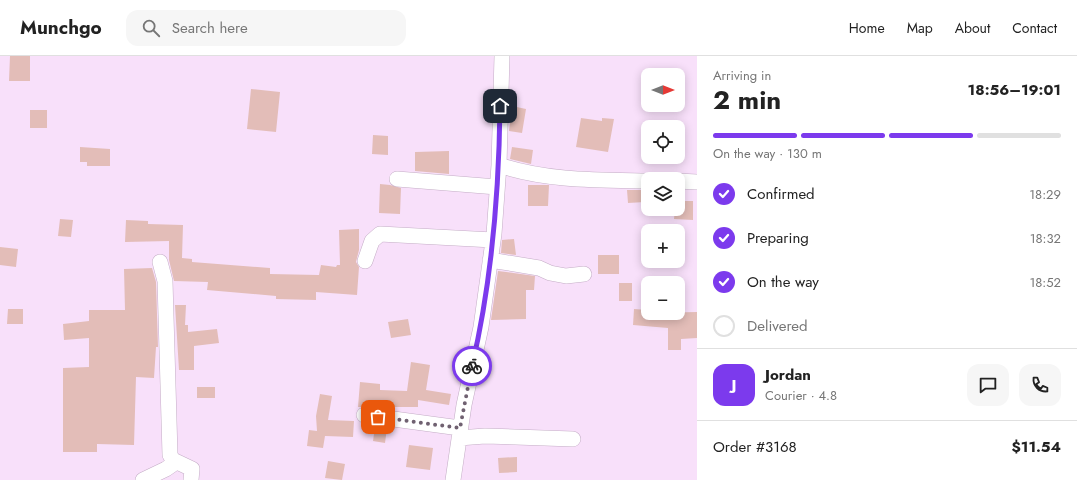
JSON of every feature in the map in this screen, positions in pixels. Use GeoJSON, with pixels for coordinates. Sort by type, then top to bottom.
{"type":"FeatureCollection","features":[{"type":"Feature","properties":{"kind":"street"},"geometry":{"type":"LineString","coordinates":[[453,480],[464,405],[481,327],[493,240],[499,165],[502,56]]}},
{"type":"Feature","properties":{"kind":"street"},"geometry":{"type":"LineString","coordinates":[[499,165],[520,173],[593,180],[641,181]]}},
{"type":"Feature","properties":{"kind":"street"},"geometry":{"type":"LineString","coordinates":[[397,179],[497,187]]}},
{"type":"Feature","properties":{"kind":"street"},"geometry":{"type":"LineString","coordinates":[[685,181],[697,182]]}},
{"type":"Feature","properties":{"kind":"street"},"geometry":{"type":"LineString","coordinates":[[365,261],[372,241],[380,234],[493,240]]}},
{"type":"Feature","properties":{"kind":"street"},"geometry":{"type":"LineString","coordinates":[[490,260],[539,268],[550,273],[566,276],[584,274]]}},
{"type":"Feature","properties":{"kind":"street"},"geometry":{"type":"LineString","coordinates":[[160,262],[165,282],[170,455],[172,460],[192,469],[191,480]]}},
{"type":"Feature","properties":{"kind":"street"},"geometry":{"type":"LineString","coordinates":[[364,415],[460,433],[485,436],[573,438]]}},
{"type":"Feature","properties":{"kind":"street"},"geometry":{"type":"LineString","coordinates":[[143,480],[166,470],[176,462]]}},
{"type":"Feature","properties":{"kind":"building"},"geometry":{"type":"Polygon","coordinates":[[[10,56],[30,56],[30,81],[9,81],[10,56]]]}},
{"type":"Feature","properties":{"kind":"building"},"geometry":{"type":"Polygon","coordinates":[[[251,89],[280,92],[276,132],[247,129],[251,89]]]}},
{"type":"Feature","properties":{"kind":"building"},"geometry":{"type":"Polygon","coordinates":[[[512,106],[526,109],[522,133],[509,131],[512,106]]]}},
{"type":"Feature","properties":{"kind":"building"},"geometry":{"type":"Polygon","coordinates":[[[30,110],[47,110],[47,128],[30,128],[30,110]]]}},
{"type":"Feature","properties":{"kind":"building"},"geometry":{"type":"Polygon","coordinates":[[[581,118],[602,121],[602,118],[614,119],[608,152],[576,147],[581,118]]]}},
{"type":"Feature","properties":{"kind":"building"},"geometry":{"type":"Polygon","coordinates":[[[373,135],[388,136],[388,155],[372,154],[373,135]]]}},
{"type":"Feature","properties":{"kind":"building"},"geometry":{"type":"Polygon","coordinates":[[[80,147],[110,149],[110,166],[87,166],[87,162],[80,162],[80,147]]]}},
{"type":"Feature","properties":{"kind":"building"},"geometry":{"type":"Polygon","coordinates":[[[512,147],[533,150],[531,164],[510,159],[512,147]]]}},
{"type":"Feature","properties":{"kind":"building"},"geometry":{"type":"Polygon","coordinates":[[[449,151],[449,174],[415,171],[415,152],[449,151]]]}},
{"type":"Feature","properties":{"kind":"building"},"geometry":{"type":"Polygon","coordinates":[[[380,184],[401,188],[400,214],[379,213],[380,184]]]}},
{"type":"Feature","properties":{"kind":"building"},"geometry":{"type":"Polygon","coordinates":[[[528,185],[549,185],[548,206],[528,206],[528,185]]]}},
{"type":"Feature","properties":{"kind":"building"},"geometry":{"type":"Polygon","coordinates":[[[627,190],[641,190],[641,202],[628,203],[627,190]]]}},
{"type":"Feature","properties":{"kind":"building"},"geometry":{"type":"Polygon","coordinates":[[[685,201],[693,201],[693,220],[674,219],[674,216],[685,216],[685,201]]]}},
{"type":"Feature","properties":{"kind":"building"},"geometry":{"type":"Polygon","coordinates":[[[60,219],[73,220],[71,237],[58,236],[60,219]]]}},
{"type":"Feature","properties":{"kind":"building"},"geometry":{"type":"Polygon","coordinates":[[[126,220],[148,221],[148,224],[183,225],[182,258],[192,259],[192,262],[270,268],[270,274],[319,275],[321,265],[336,267],[337,265],[340,265],[339,230],[359,229],[359,250],[356,262],[359,267],[357,295],[316,292],[316,300],[276,299],[276,296],[207,290],[208,282],[174,281],[169,260],[169,241],[125,242],[126,220]]]}},
{"type":"Feature","properties":{"kind":"building"},"geometry":{"type":"Polygon","coordinates":[[[514,239],[516,255],[501,253],[502,240],[514,239]]]}},
{"type":"Feature","properties":{"kind":"building"},"geometry":{"type":"Polygon","coordinates":[[[0,247],[18,249],[16,267],[0,265],[0,247]]]}},
{"type":"Feature","properties":{"kind":"building"},"geometry":{"type":"Polygon","coordinates":[[[598,255],[619,255],[619,274],[598,274],[598,255]]]}},
{"type":"Feature","properties":{"kind":"building"},"geometry":{"type":"Polygon","coordinates":[[[152,268],[156,282],[158,347],[156,347],[154,378],[136,377],[134,445],[97,444],[97,452],[63,452],[63,368],[89,367],[89,338],[64,340],[63,324],[89,321],[89,310],[125,310],[124,269],[152,268]]]}},
{"type":"Feature","properties":{"kind":"building"},"geometry":{"type":"Polygon","coordinates":[[[498,271],[535,276],[534,290],[526,290],[526,319],[491,320],[498,271]]]}},
{"type":"Feature","properties":{"kind":"building"},"geometry":{"type":"Polygon","coordinates":[[[619,283],[632,283],[632,301],[619,301],[619,283]]]}},
{"type":"Feature","properties":{"kind":"building"},"geometry":{"type":"Polygon","coordinates":[[[175,305],[186,305],[185,325],[188,325],[188,332],[217,329],[219,343],[194,346],[194,370],[179,370],[175,305]]]}},
{"type":"Feature","properties":{"kind":"building"},"geometry":{"type":"Polygon","coordinates":[[[8,309],[23,309],[23,324],[7,324],[8,309]]]}},
{"type":"Feature","properties":{"kind":"building"},"geometry":{"type":"Polygon","coordinates":[[[634,309],[641,310],[641,320],[685,320],[685,312],[697,312],[697,338],[681,339],[681,350],[668,350],[668,328],[633,325],[634,309]]]}},
{"type":"Feature","properties":{"kind":"building"},"geometry":{"type":"Polygon","coordinates":[[[408,319],[411,335],[391,338],[388,322],[408,319]]]}},
{"type":"Feature","properties":{"kind":"building"},"geometry":{"type":"Polygon","coordinates":[[[411,362],[430,365],[426,390],[451,394],[449,405],[418,400],[418,407],[358,407],[360,382],[380,384],[380,390],[407,391],[411,362]]]}},
{"type":"Feature","properties":{"kind":"building"},"geometry":{"type":"Polygon","coordinates":[[[197,387],[215,387],[215,398],[197,398],[197,387]]]}},
{"type":"Feature","properties":{"kind":"building"},"geometry":{"type":"Polygon","coordinates":[[[320,394],[332,396],[328,420],[354,421],[353,437],[325,436],[323,448],[307,446],[309,430],[317,431],[316,416],[320,394]]]}},
{"type":"Feature","properties":{"kind":"building"},"geometry":{"type":"Polygon","coordinates":[[[375,427],[387,428],[385,443],[373,441],[375,427]]]}},
{"type":"Feature","properties":{"kind":"building"},"geometry":{"type":"Polygon","coordinates":[[[409,445],[433,448],[430,470],[406,467],[409,445]]]}},
{"type":"Feature","properties":{"kind":"building"},"geometry":{"type":"Polygon","coordinates":[[[517,457],[517,472],[499,473],[498,458],[517,457]]]}},
{"type":"Feature","properties":{"kind":"building"},"geometry":{"type":"Polygon","coordinates":[[[328,461],[345,464],[342,480],[325,478],[328,461]]]}},
{"type":"Feature","properties":{"kind":"way so far"},"geometry":{"type":"LineString","coordinates":[[378,417],[460,428],[472,366]]}},
{"type":"Feature","properties":{"kind":"route"},"geometry":{"type":"LineString","coordinates":[[472,366],[481,327],[494,234],[499,165],[500,106]]}}]}
